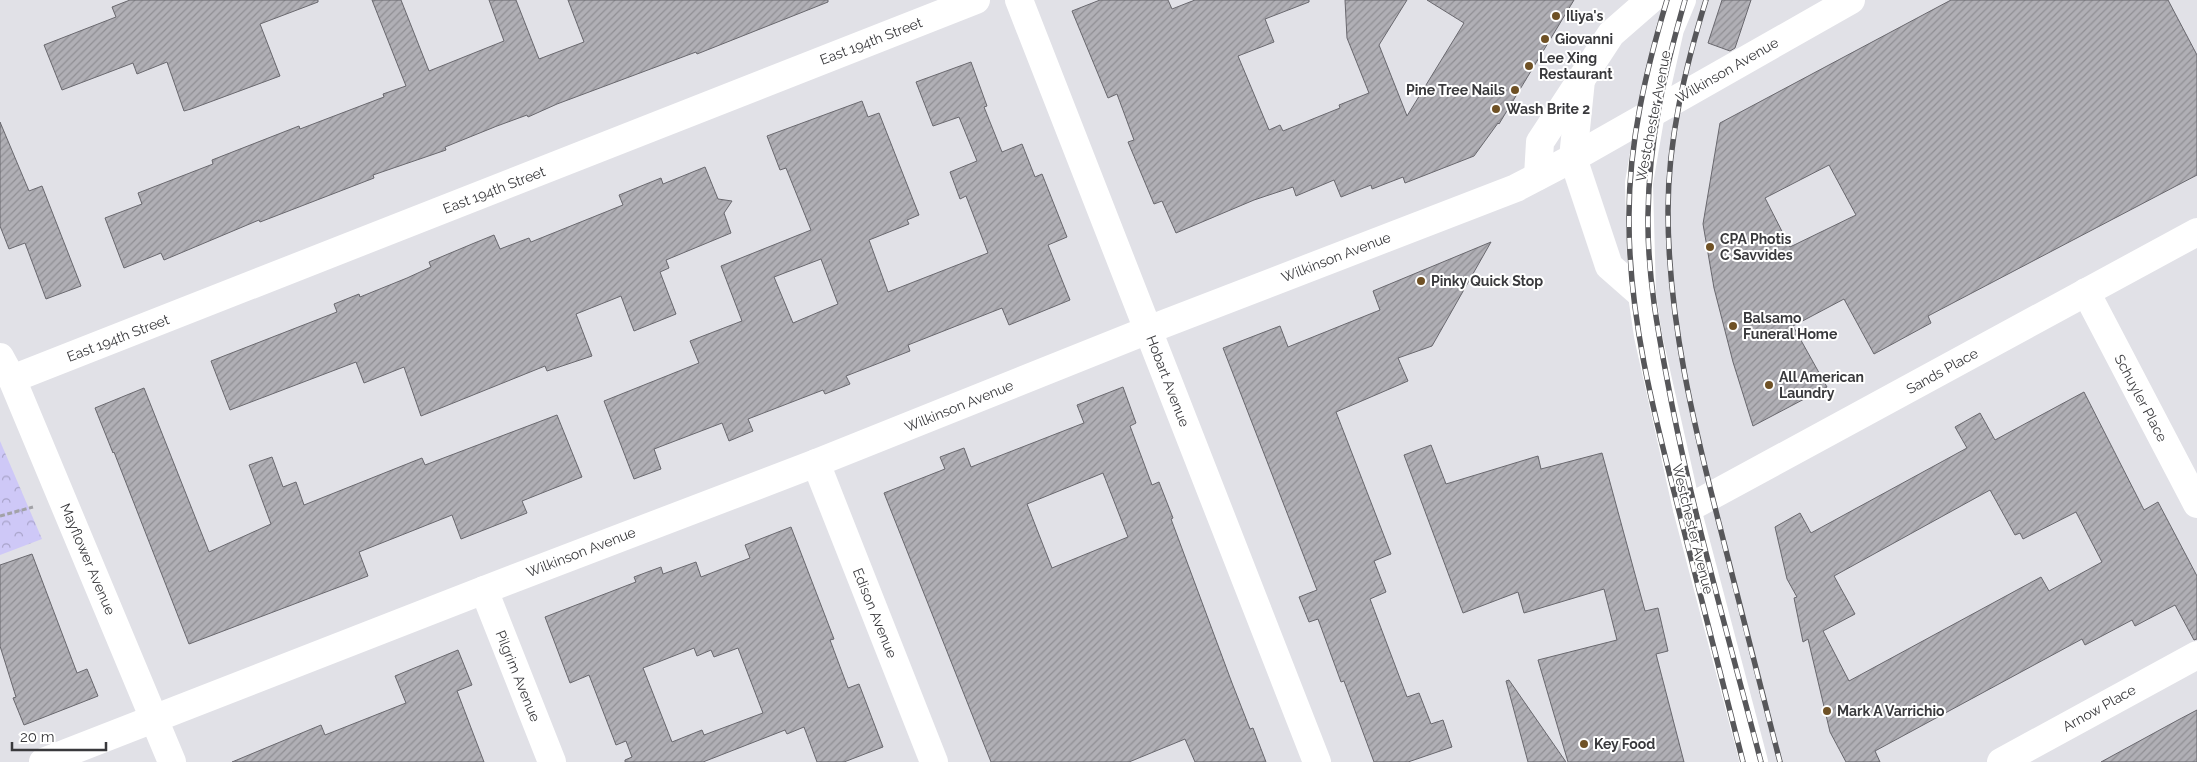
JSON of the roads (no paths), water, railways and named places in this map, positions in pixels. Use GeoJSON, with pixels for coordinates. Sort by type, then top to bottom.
{"type":"FeatureCollection","features":[{"type":"Feature","properties":{"kind":"street","name":"East 194th Street"},"geometry":{"type":"LineString","coordinates":[[6,368],[976,0]]}},
{"type":"Feature","properties":{"kind":"street","name":"Hobart Avenue"},"geometry":{"type":"LineString","coordinates":[[1018,0],[1317,762]]}},
{"type":"Feature","properties":{"kind":"street"},"geometry":{"type":"LineString","coordinates":[[1538,176],[1540,142],[1611,34],[1650,0]]}},
{"type":"Feature","properties":{"kind":"street","name":"Westchester Avenue"},"geometry":{"type":"LineString","coordinates":[[1682,0],[1670,29],[1651,114],[1639,183],[1642,295],[1648,336],[1687,509],[1754,762]]}},
{"type":"Feature","properties":{"kind":"street","name":"Wilkinson Avenue"},"geometry":{"type":"LineString","coordinates":[[44,762],[816,463],[1148,330],[1516,188],[1573,158],[1851,0]]}},
{"type":"Feature","properties":{"kind":"street"},"geometry":{"type":"LineString","coordinates":[[1581,80],[1573,158],[1609,266],[1642,295]]}},
{"type":"Feature","properties":{"kind":"street","name":"Sands Place"},"geometry":{"type":"LineString","coordinates":[[1687,509],[2197,232]]}},
{"type":"Feature","properties":{"kind":"street","name":"Schuyler Place"},"geometry":{"type":"LineString","coordinates":[[2086,292],[2197,504]]}},
{"type":"Feature","properties":{"kind":"street","name":"Mayflower Avenue"},"geometry":{"type":"LineString","coordinates":[[6,368],[172,762]]}},
{"type":"Feature","properties":{"kind":"street","name":"Edison Avenue"},"geometry":{"type":"LineString","coordinates":[[816,463],[934,762]]}},
{"type":"Feature","properties":{"kind":"street","name":"Pilgrim Avenue"},"geometry":{"type":"LineString","coordinates":[[484,590],[552,762]]}},
{"type":"Feature","properties":{"kind":"street","name":"Arnow Place"},"geometry":{"type":"LineString","coordinates":[[2001,762],[2197,655]]}},
{"type":"Feature","properties":{"kind":"railway"},"geometry":{"type":"LineString","coordinates":[[1667,0],[1652,53],[1635,133],[1629,215],[1633,291],[1638,329],[1653,404],[1743,762]]}},
{"type":"Feature","properties":{"kind":"railway"},"geometry":{"type":"LineString","coordinates":[[1685,0],[1664,80],[1651,160],[1648,239],[1652,287],[1667,381],[1681,450],[1761,762]]}},
{"type":"Feature","properties":{"kind":"railway"},"geometry":{"type":"LineString","coordinates":[[1706,0],[1691,52],[1674,131],[1668,211],[1672,292],[1684,372],[1701,452],[1780,762]]}},
{"type":"Feature","properties":{"kind":"place","name":"Iliya's"},"geometry":{"type":"Point","coordinates":[1556,16]}},
{"type":"Feature","properties":{"kind":"place","name":"Giovanni"},"geometry":{"type":"Point","coordinates":[1545,39]}},
{"type":"Feature","properties":{"kind":"place","name":"Lee Xing Restaurant"},"geometry":{"type":"Point","coordinates":[1529,66]}},
{"type":"Feature","properties":{"kind":"place","name":"Pine Tree Nails"},"geometry":{"type":"Point","coordinates":[1515,90]}},
{"type":"Feature","properties":{"kind":"place","name":"Wash Brite 2"},"geometry":{"type":"Point","coordinates":[1496,109]}},
{"type":"Feature","properties":{"kind":"place","name":"CPA Photis C Savvides"},"geometry":{"type":"Point","coordinates":[1710,247]}},
{"type":"Feature","properties":{"kind":"place","name":"Pinky Quick Stop"},"geometry":{"type":"Point","coordinates":[1421,281]}},
{"type":"Feature","properties":{"kind":"place","name":"Balsamo Funeral Home"},"geometry":{"type":"Point","coordinates":[1733,326]}},
{"type":"Feature","properties":{"kind":"place","name":"All American Laundry"},"geometry":{"type":"Point","coordinates":[1769,385]}},
{"type":"Feature","properties":{"kind":"place","name":"Mark A Varrichio"},"geometry":{"type":"Point","coordinates":[1827,711]}},
{"type":"Feature","properties":{"kind":"place","name":"Key Food"},"geometry":{"type":"Point","coordinates":[1584,744]}}]}
